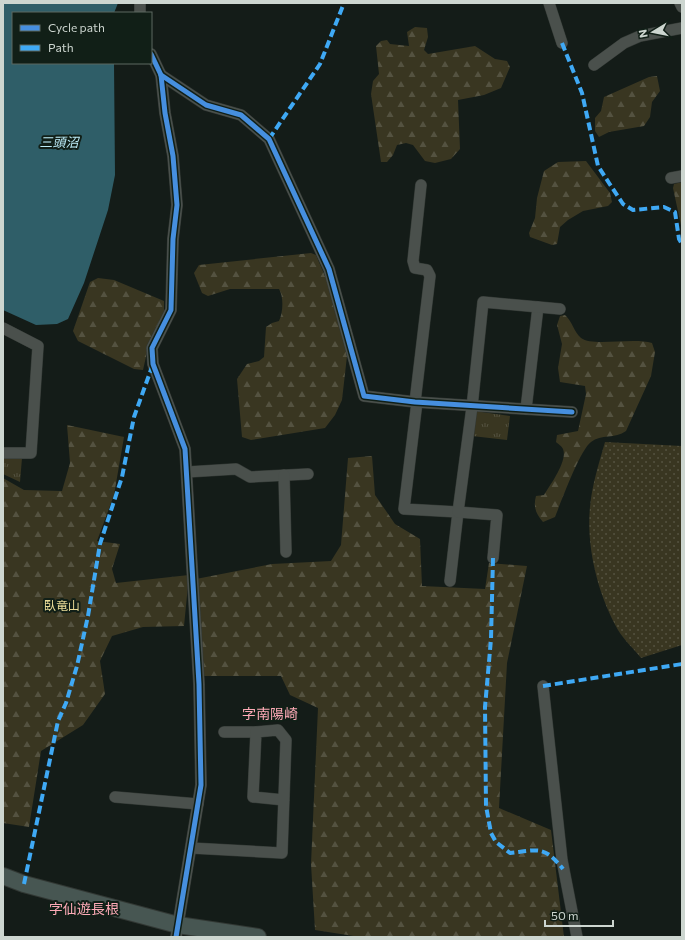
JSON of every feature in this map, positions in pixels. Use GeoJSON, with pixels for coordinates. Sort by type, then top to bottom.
{"type":"FeatureCollection","features":[{"type":"Feature","properties":{"kind":"highway"},"geometry":{"type":"LineString","coordinates":[[3,876],[24,884],[177,931],[258,937]]}},
{"type":"Feature","properties":{"kind":"street"},"geometry":{"type":"LineString","coordinates":[[549,3],[562,43]]}},
{"type":"Feature","properties":{"kind":"street"},"geometry":{"type":"LineString","coordinates":[[680,3],[682,7]]}},
{"type":"Feature","properties":{"kind":"street"},"geometry":{"type":"LineString","coordinates":[[594,65],[624,43],[634,38],[682,28]]}},
{"type":"Feature","properties":{"kind":"street"},"geometry":{"type":"LineString","coordinates":[[152,56],[161,75],[165,113],[173,156],[177,205],[173,239],[171,310],[152,348],[152,364],[185,448],[199,684],[201,785],[177,931]]}},
{"type":"Feature","properties":{"kind":"street"},"geometry":{"type":"LineString","coordinates":[[161,75],[206,105],[241,115],[268,140],[329,269],[364,396],[472,407],[572,412]]}},
{"type":"Feature","properties":{"kind":"street"},"geometry":{"type":"LineString","coordinates":[[671,178],[682,176]]}},
{"type":"Feature","properties":{"kind":"street"},"geometry":{"type":"LineString","coordinates":[[421,185],[413,261],[415,268],[427,270],[430,276],[404,509],[497,515],[493,558]]}},
{"type":"Feature","properties":{"kind":"street"},"geometry":{"type":"LineString","coordinates":[[450,581],[472,407],[483,302],[560,309]]}},
{"type":"Feature","properties":{"kind":"street"},"geometry":{"type":"LineString","coordinates":[[526,409],[538,307]]}},
{"type":"Feature","properties":{"kind":"street"},"geometry":{"type":"LineString","coordinates":[[3,328],[38,346],[31,453],[3,452]]}},
{"type":"Feature","properties":{"kind":"street"},"geometry":{"type":"LineString","coordinates":[[187,472],[236,469],[250,477],[308,474]]}},
{"type":"Feature","properties":{"kind":"street"},"geometry":{"type":"LineString","coordinates":[[284,475],[286,552]]}},
{"type":"Feature","properties":{"kind":"street"},"geometry":{"type":"LineString","coordinates":[[543,686],[562,860],[576,937]]}},
{"type":"Feature","properties":{"kind":"street"},"geometry":{"type":"LineString","coordinates":[[191,848],[282,853],[286,740],[278,730],[224,732]]}},
{"type":"Feature","properties":{"kind":"street"},"geometry":{"type":"LineString","coordinates":[[256,732],[253,797],[284,800]]}},
{"type":"Feature","properties":{"kind":"street"},"geometry":{"type":"LineString","coordinates":[[115,797],[198,804]]}},
{"type":"Feature","properties":{"kind":"green space"},"geometry":{"type":"Polygon","coordinates":[[[415,27],[427,28],[428,37],[424,50],[428,54],[475,46],[495,59],[507,61],[510,67],[501,88],[484,95],[458,100],[460,149],[451,159],[435,163],[425,161],[413,145],[406,143],[397,145],[393,155],[387,162],[381,162],[371,94],[373,81],[379,74],[376,46],[381,41],[387,40],[390,44],[409,46],[407,32],[415,27]]]}},
{"type":"Feature","properties":{"kind":"green space"},"geometry":{"type":"Polygon","coordinates":[[[657,76],[660,91],[652,102],[650,117],[644,126],[609,132],[599,137],[595,131],[595,118],[601,111],[604,97],[649,77],[657,76]]]}},
{"type":"Feature","properties":{"kind":"green space"},"geometry":{"type":"Polygon","coordinates":[[[586,161],[610,193],[612,202],[608,206],[583,211],[568,220],[560,227],[557,244],[552,245],[530,237],[529,233],[535,218],[537,198],[544,171],[558,162],[586,161]]]}},
{"type":"Feature","properties":{"kind":"green space"},"geometry":{"type":"Polygon","coordinates":[[[682,182],[682,230],[673,188],[674,184],[682,182]]]}},
{"type":"Feature","properties":{"kind":"green space"},"geometry":{"type":"Polygon","coordinates":[[[311,253],[316,255],[328,283],[347,356],[342,400],[335,415],[325,428],[251,440],[242,437],[237,379],[247,364],[259,361],[264,357],[266,327],[279,321],[282,305],[281,292],[279,289],[230,289],[208,296],[202,293],[194,273],[199,265],[311,253]]]}},
{"type":"Feature","properties":{"kind":"green space"},"geometry":{"type":"Polygon","coordinates":[[[98,278],[114,280],[164,301],[164,315],[148,348],[143,370],[134,369],[78,341],[73,331],[90,282],[98,278]]]}},
{"type":"Feature","properties":{"kind":"green space"},"geometry":{"type":"Polygon","coordinates":[[[565,315],[579,336],[587,341],[644,341],[652,343],[655,352],[651,376],[626,431],[617,435],[599,438],[591,442],[576,465],[555,517],[543,522],[536,510],[536,496],[544,495],[558,473],[564,454],[561,446],[556,442],[557,435],[578,431],[586,394],[585,386],[560,382],[558,368],[562,344],[557,325],[560,316],[565,315]]]}},
{"type":"Feature","properties":{"kind":"green space"},"geometry":{"type":"Polygon","coordinates":[[[475,411],[510,416],[507,440],[472,436],[475,411]]]}},
{"type":"Feature","properties":{"kind":"green space","name":"臥竜山"},"geometry":{"type":"Polygon","coordinates":[[[67,425],[124,437],[114,495],[97,541],[120,544],[112,569],[116,583],[189,575],[184,626],[143,627],[112,636],[100,661],[105,694],[83,725],[41,751],[29,827],[3,823],[3,478],[24,490],[62,491],[70,463],[67,425]]]}},
{"type":"Feature","properties":{"kind":"green space"},"geometry":{"type":"Polygon","coordinates":[[[605,442],[682,446],[682,645],[641,658],[620,634],[611,616],[599,586],[592,554],[589,522],[590,507],[594,482],[605,442]]]}},
{"type":"Feature","properties":{"kind":"green space"},"geometry":{"type":"Polygon","coordinates":[[[372,456],[375,495],[395,524],[420,539],[422,586],[485,589],[489,563],[527,566],[507,663],[499,808],[551,830],[564,937],[360,937],[315,930],[311,864],[318,708],[290,695],[281,676],[198,676],[196,579],[272,564],[331,561],[341,545],[348,458],[372,456]]]}},
{"type":"Feature","properties":{"kind":"green space"},"geometry":{"type":"Polygon","coordinates":[[[3,457],[22,458],[20,482],[3,474],[3,457]]]}},
{"type":"Feature","properties":{"kind":"water","name":"三頭沼"},"geometry":{"type":"Polygon","coordinates":[[[3,3],[118,3],[114,12],[12,12],[12,64],[114,64],[115,175],[108,210],[84,283],[68,319],[57,324],[36,325],[3,310],[3,3]]]}},
{"type":"Feature","properties":{"kind":"marked path"},"geometry":{"type":"LineString","coordinates":[[269,139],[320,64],[344,3]]}},
{"type":"Feature","properties":{"kind":"marked path"},"geometry":{"type":"LineString","coordinates":[[562,43],[582,93],[598,166],[623,204],[633,210],[664,207],[675,212],[679,239],[682,244]]}},
{"type":"Feature","properties":{"kind":"marked path"},"geometry":{"type":"LineString","coordinates":[[24,884],[58,721],[66,703],[77,666],[88,616],[100,544],[122,477],[134,417],[153,364]]}},
{"type":"Feature","properties":{"kind":"marked path"},"geometry":{"type":"LineString","coordinates":[[493,558],[491,639],[485,707],[486,806],[491,833],[496,842],[510,853],[534,850],[540,851],[551,856],[563,869]]}},
{"type":"Feature","properties":{"kind":"marked path"},"geometry":{"type":"LineString","coordinates":[[543,686],[682,664]]}},
{"type":"Feature","properties":{"kind":"cycle path"},"geometry":{"type":"LineString","coordinates":[[152,56],[161,75],[165,113],[173,156],[177,205],[173,239],[171,310],[152,348],[153,364],[185,449],[199,684],[201,785],[176,937]]}},
{"type":"Feature","properties":{"kind":"cycle path"},"geometry":{"type":"LineString","coordinates":[[161,75],[206,105],[241,115],[269,139],[329,269],[364,396],[415,402],[572,412]]}},
{"type":"Feature","properties":{"kind":"district","name":"字南陽崎"},"geometry":{"type":"Point","coordinates":[270,714]}},
{"type":"Feature","properties":{"kind":"district","name":"字仙遊長根"},"geometry":{"type":"Point","coordinates":[84,909]}}]}
